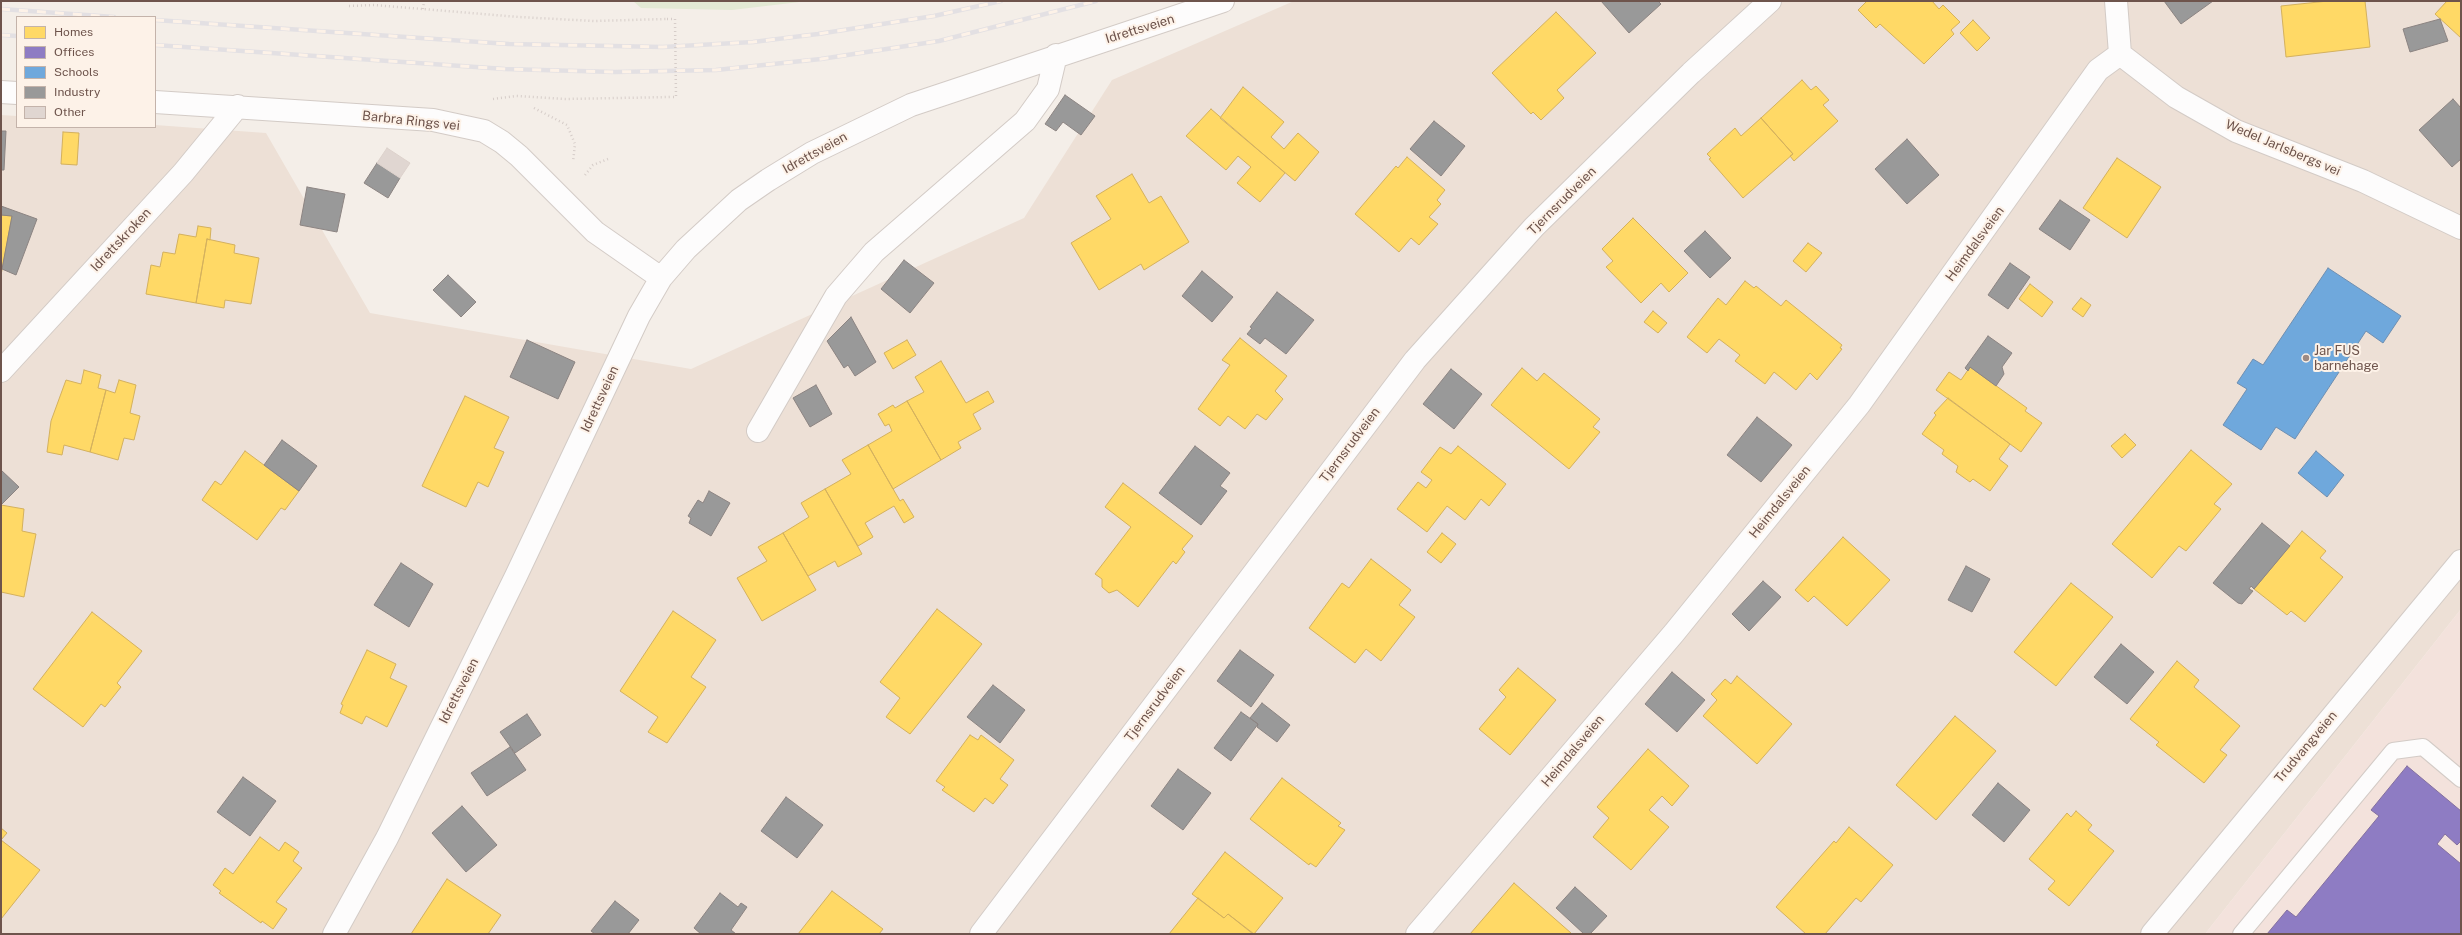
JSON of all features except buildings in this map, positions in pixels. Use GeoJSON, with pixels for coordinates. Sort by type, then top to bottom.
{"type":"FeatureCollection","features":[{"type":"Feature","properties":{"kind":"street","name":"Idrettsveien"},"geometry":{"type":"LineString","coordinates":[[334,934],[387,838],[516,576],[639,316],[661,278],[686,249],[739,200],[812,153],[910,105],[1056,55],[1223,1]]}},
{"type":"Feature","properties":{"kind":"street","name":"Tjernsrudveien"},"geometry":{"type":"LineString","coordinates":[[981,934],[1415,360],[1534,227],[1691,73],[1770,1]]}},
{"type":"Feature","properties":{"kind":"street"},"geometry":{"type":"LineString","coordinates":[[2116,1],[2120,54]]}},
{"type":"Feature","properties":{"kind":"street","name":"Wedel Jarlsbergs vei"},"geometry":{"type":"LineString","coordinates":[[2120,54],[2176,97],[2236,131],[2363,182],[2461,228]]}},
{"type":"Feature","properties":{"kind":"street","name":"Heimdalsveien"},"geometry":{"type":"LineString","coordinates":[[1417,934],[1674,633],[1859,405],[2098,70],[2120,54]]}},
{"type":"Feature","properties":{"kind":"street"},"geometry":{"type":"LineString","coordinates":[[758,431],[836,296],[874,252],[1025,121],[1048,89],[1056,55]]}},
{"type":"Feature","properties":{"kind":"street"},"geometry":{"type":"LineString","coordinates":[[1,92],[16,93]]}},
{"type":"Feature","properties":{"kind":"street","name":"Barbra Rings vei"},"geometry":{"type":"LineString","coordinates":[[156,102],[238,106],[433,120],[484,132],[502,142],[519,156],[595,232],[661,278]]}},
{"type":"Feature","properties":{"kind":"street","name":"Idrettskroken"},"geometry":{"type":"LineString","coordinates":[[1,371],[183,173],[238,106]]}},
{"type":"Feature","properties":{"kind":"street","name":"Trudvangveien"},"geometry":{"type":"LineString","coordinates":[[2152,934],[2461,561]]}},
{"type":"Feature","properties":{"kind":"lane"},"geometry":{"type":"LineString","coordinates":[[2241,934],[2393,751],[2423,747],[2461,779]]}},
{"type":"Feature","properties":{"kind":"path"},"geometry":{"type":"LineString","coordinates":[[423,9],[424,1]]}},
{"type":"Feature","properties":{"kind":"path"},"geometry":{"type":"LineString","coordinates":[[349,6],[374,5],[594,21],[675,19],[676,97],[565,99],[516,96],[491,100]]}},
{"type":"Feature","properties":{"kind":"path"},"geometry":{"type":"LineString","coordinates":[[534,108],[567,125],[575,144],[572,166]]}},
{"type":"Feature","properties":{"kind":"shaded area"},"geometry":{"type":"Polygon","coordinates":[[[1294,1],[2461,1],[2461,609],[2205,934],[1,934],[1,115],[16,116],[16,128],[156,128],[156,125],[266,133],[370,313],[691,369],[1024,218],[1112,80],[1294,1]]]}},
{"type":"Feature","properties":{"kind":"shaded area"},"geometry":{"type":"Polygon","coordinates":[[[2461,609],[2461,934],[2205,934],[2461,609]]]}},
{"type":"Feature","properties":{"kind":"green space"},"geometry":{"type":"Polygon","coordinates":[[[633,1],[808,1],[732,10],[641,8],[633,1]]]}},
{"type":"Feature","properties":{"kind":"railway"},"geometry":{"type":"LineString","coordinates":[[156,20],[509,44],[663,47],[753,42],[818,34],[934,16],[1001,1]]}},
{"type":"Feature","properties":{"kind":"railway"},"geometry":{"type":"LineString","coordinates":[[156,45],[505,69],[615,72],[716,70],[821,59],[939,41],[1096,1]]}},
{"type":"Feature","properties":{"kind":"railway"},"geometry":{"type":"LineString","coordinates":[[1,9],[100,16]]}},
{"type":"Feature","properties":{"kind":"railway"},"geometry":{"type":"LineString","coordinates":[[1,35],[16,36]]}},
{"type":"Feature","properties":{"kind":"place","name":"Jar FUS barnehage"},"geometry":{"type":"Point","coordinates":[2306,358]}}]}
